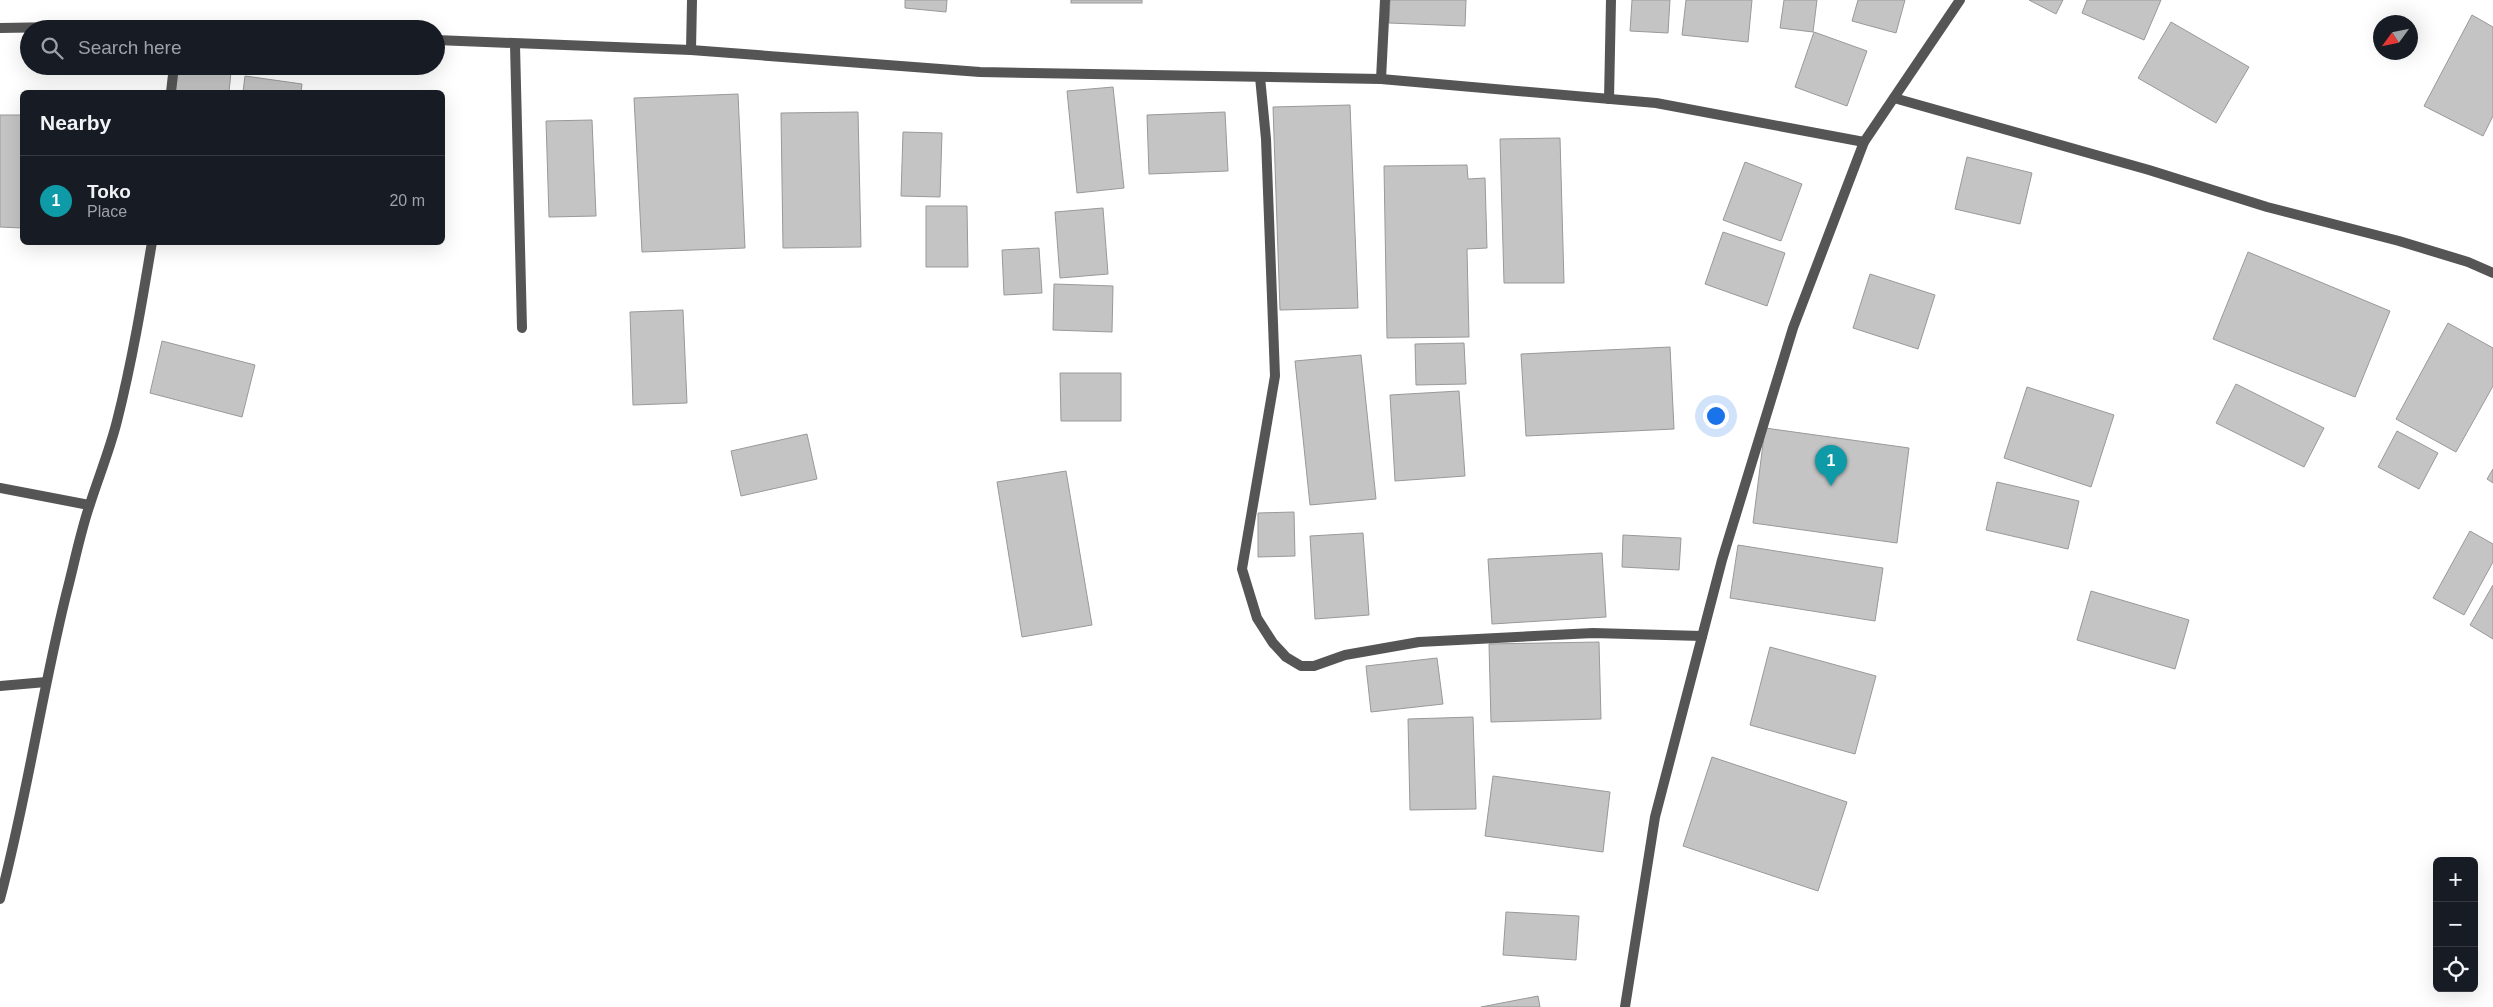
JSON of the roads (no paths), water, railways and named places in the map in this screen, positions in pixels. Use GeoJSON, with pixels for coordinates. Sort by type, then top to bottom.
{"type":"FeatureCollection","features":[{"type":"Feature","properties":{"kind":"street"},"geometry":{"type":"LineString","coordinates":[[691,50],[692,0]]}},
{"type":"Feature","properties":{"kind":"street"},"geometry":{"type":"LineString","coordinates":[[1381,79],[1385,0]]}},
{"type":"Feature","properties":{"kind":"street"},"geometry":{"type":"LineString","coordinates":[[1609,99],[1611,0]]}},
{"type":"Feature","properties":{"kind":"street"},"geometry":{"type":"LineString","coordinates":[[1625,1007],[1655,817],[1722,560],[1793,328],[1864,142],[1960,0]]}},
{"type":"Feature","properties":{"kind":"street"},"geometry":{"type":"LineString","coordinates":[[0,28],[20,28]]}},
{"type":"Feature","properties":{"kind":"street"},"geometry":{"type":"LineString","coordinates":[[445,41],[515,45],[691,50],[980,72],[1381,79],[1656,103],[1864,142]]}},
{"type":"Feature","properties":{"kind":"street"},"geometry":{"type":"LineString","coordinates":[[515,45],[522,328]]}},
{"type":"Feature","properties":{"kind":"street"},"geometry":{"type":"LineString","coordinates":[[171,90],[173,75]]}},
{"type":"Feature","properties":{"kind":"street"},"geometry":{"type":"LineString","coordinates":[[1260,77],[1266,139],[1275,376],[1242,569],[1257,618],[1273,643],[1286,657],[1301,666],[1314,666],[1346,655],[1419,642],[1593,633],[1702,636]]}},
{"type":"Feature","properties":{"kind":"street"},"geometry":{"type":"LineString","coordinates":[[1894,98],[2149,170],[2267,207],[2400,241],[2468,262],[2493,273]]}},
{"type":"Feature","properties":{"kind":"street"},"geometry":{"type":"LineString","coordinates":[[0,899],[14,847],[36,743],[46,682],[89,505],[104,466],[132,358],[151,245]]}},
{"type":"Feature","properties":{"kind":"street"},"geometry":{"type":"LineString","coordinates":[[0,488],[89,505]]}},
{"type":"Feature","properties":{"kind":"street"},"geometry":{"type":"LineString","coordinates":[[0,686],[46,682]]}},
{"type":"Feature","properties":{"kind":"place","name":"Toko"},"geometry":{"type":"Point","coordinates":[1831,486]}}]}
